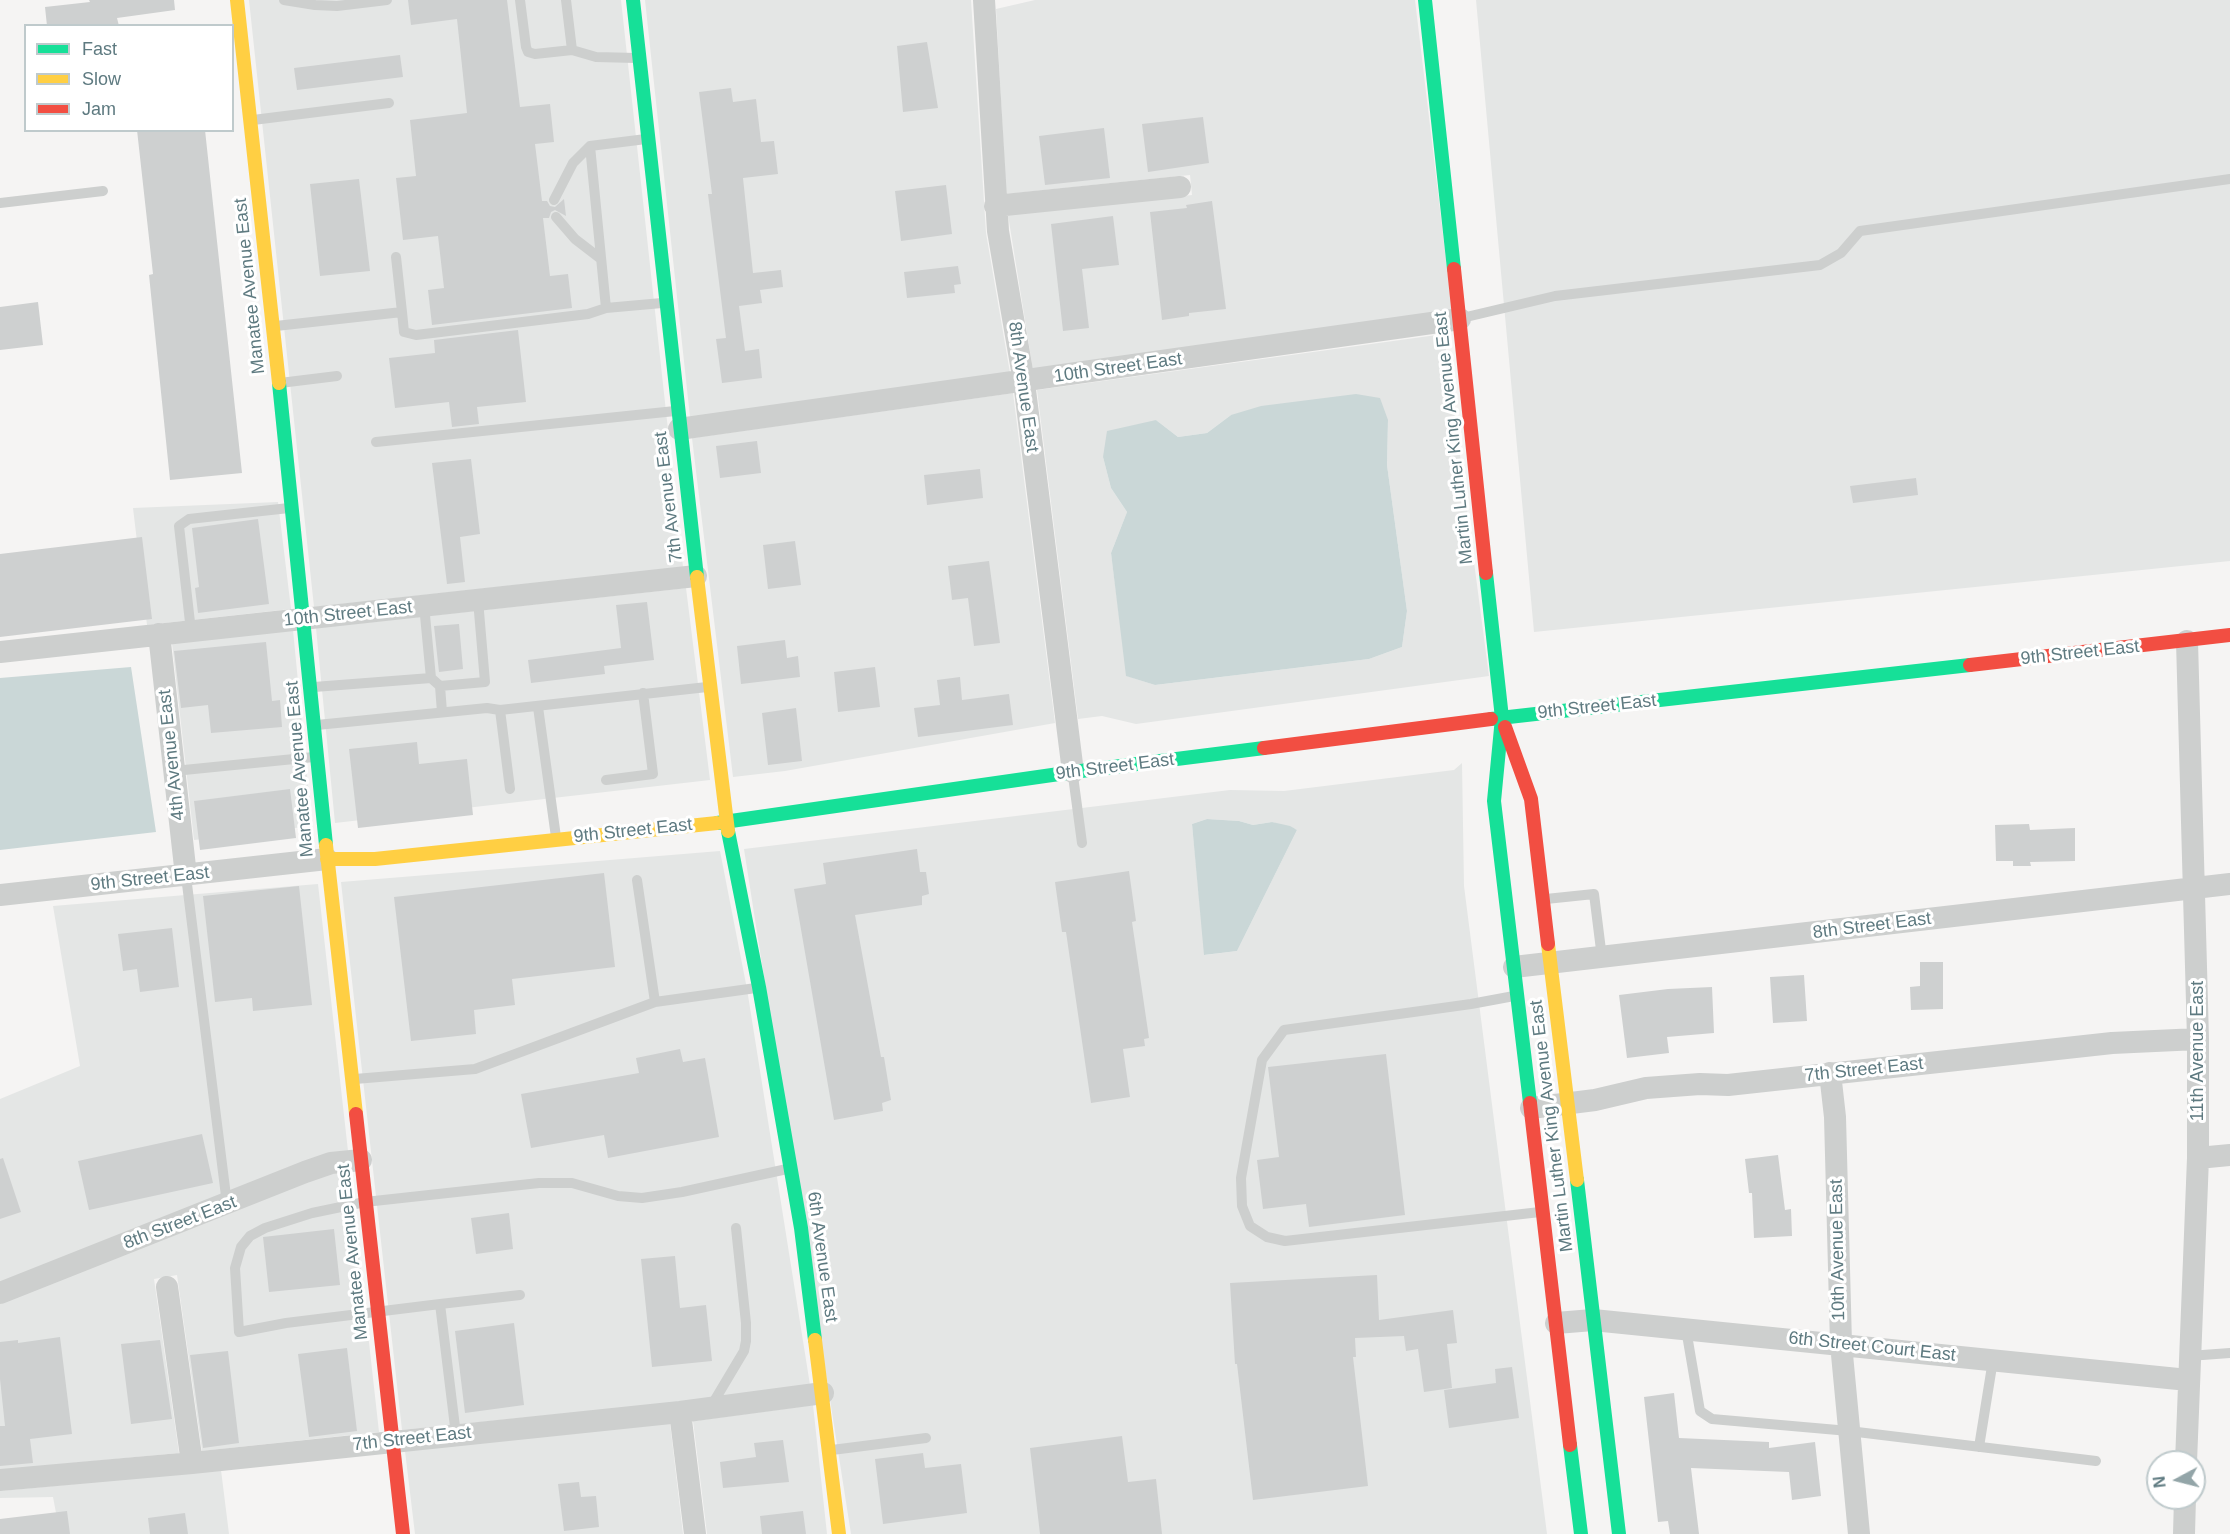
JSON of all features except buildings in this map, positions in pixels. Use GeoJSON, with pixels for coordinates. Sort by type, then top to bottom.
{"type":"FeatureCollection","features":[{"type":"Feature","properties":{"kind":"street","name":"Manatee Avenue East"},"geometry":{"type":"LineString","coordinates":[[237,0],[304,618],[327,860],[402,1534]]}},
{"type":"Feature","properties":{"kind":"street","name":"7th Avenue East"},"geometry":{"type":"LineString","coordinates":[[633,0],[678,419],[726,822],[759,987]]}},
{"type":"Feature","properties":{"kind":"street","name":"8th Avenue East"},"geometry":{"type":"LineString","coordinates":[[985,0],[995,206],[1001,254],[1024,382],[1073,772]]}},
{"type":"Feature","properties":{"kind":"street","name":"Martin Luther King Avenue East"},"geometry":{"type":"LineString","coordinates":[[1425,0],[1502,718],[1494,801],[1581,1534]]}},
{"type":"Feature","properties":{"kind":"street"},"geometry":{"type":"LineString","coordinates":[[995,206],[1179,187]]}},
{"type":"Feature","properties":{"kind":"street","name":"10th Street East"},"geometry":{"type":"LineString","coordinates":[[678,419],[1024,382],[1460,319]]}},
{"type":"Feature","properties":{"kind":"street","name":"10th Street East"},"geometry":{"type":"LineString","coordinates":[[0,652],[696,576]]}},
{"type":"Feature","properties":{"kind":"street","name":"4th Avenue East"},"geometry":{"type":"LineString","coordinates":[[159,634],[186,876]]}},
{"type":"Feature","properties":{"kind":"street","name":"9th Street East"},"geometry":{"type":"LineString","coordinates":[[0,895],[327,860],[375,859],[726,822],[1073,772],[1502,718],[2230,635]]}},
{"type":"Feature","properties":{"kind":"street","name":"11th Avenue East"},"geometry":{"type":"LineString","coordinates":[[2186,1450],[2198,1158],[2195,888],[2187,641]]}},
{"type":"Feature","properties":{"kind":"street","name":"Martin Luther King Avenue East"},"geometry":{"type":"LineString","coordinates":[[1502,718],[1531,799],[1619,1534]]}},
{"type":"Feature","properties":{"kind":"street","name":"8th Street East"},"geometry":{"type":"LineString","coordinates":[[1514,967],[2230,884]]}},
{"type":"Feature","properties":{"kind":"street","name":"6th Avenue East"},"geometry":{"type":"LineString","coordinates":[[759,987],[801,1228],[839,1534]]}},
{"type":"Feature","properties":{"kind":"street","name":"7th Street East"},"geometry":{"type":"LineString","coordinates":[[1531,1108],[1595,1100],[1646,1088],[1700,1084],[1728,1085],[2112,1043],[2198,1039]]}},
{"type":"Feature","properties":{"kind":"street","name":"10th Avenue East"},"geometry":{"type":"LineString","coordinates":[[1830,1073],[1835,1117],[1841,1344],[1859,1534]]}},
{"type":"Feature","properties":{"kind":"street"},"geometry":{"type":"LineString","coordinates":[[2198,1158],[2230,1155]]}},
{"type":"Feature","properties":{"kind":"street","name":"8th Street East"},"geometry":{"type":"LineString","coordinates":[[0,1293],[332,1162],[361,1160]]}},
{"type":"Feature","properties":{"kind":"street"},"geometry":{"type":"LineString","coordinates":[[167,1287],[192,1463]]}},
{"type":"Feature","properties":{"kind":"street","name":"6th Street Court East"},"geometry":{"type":"LineString","coordinates":[[1556,1323],[1593,1320],[2188,1380]]}},
{"type":"Feature","properties":{"kind":"street","name":"7th Street East"},"geometry":{"type":"LineString","coordinates":[[0,1480],[192,1463],[680,1412],[823,1394]]}},
{"type":"Feature","properties":{"kind":"street"},"geometry":{"type":"LineString","coordinates":[[680,1412],[695,1534]]}},
{"type":"Feature","properties":{"kind":"street"},"geometry":{"type":"LineString","coordinates":[[2184,1534],[2185,1510]]}},
{"type":"Feature","properties":{"kind":"lane"},"geometry":{"type":"LineString","coordinates":[[284,0],[337,6],[387,0]]}},
{"type":"Feature","properties":{"kind":"lane"},"geometry":{"type":"LineString","coordinates":[[520,0],[528,52],[535,54],[572,50],[596,57],[639,58]]}},
{"type":"Feature","properties":{"kind":"lane"},"geometry":{"type":"LineString","coordinates":[[566,0],[572,50]]}},
{"type":"Feature","properties":{"kind":"lane"},"geometry":{"type":"LineString","coordinates":[[250,120],[389,103]]}},
{"type":"Feature","properties":{"kind":"lane"},"geometry":{"type":"LineString","coordinates":[[554,200],[573,163],[590,146],[648,139]]}},
{"type":"Feature","properties":{"kind":"lane"},"geometry":{"type":"LineString","coordinates":[[590,146],[606,308]]}},
{"type":"Feature","properties":{"kind":"lane","name":"10th Street East"},"geometry":{"type":"LineString","coordinates":[[1460,319],[1555,296],[1820,265],[1841,253],[1860,231],[2230,179]]}},
{"type":"Feature","properties":{"kind":"lane"},"geometry":{"type":"LineString","coordinates":[[0,203],[103,191]]}},
{"type":"Feature","properties":{"kind":"lane"},"geometry":{"type":"LineString","coordinates":[[556,217],[575,239],[601,259]]}},
{"type":"Feature","properties":{"kind":"lane"},"geometry":{"type":"LineString","coordinates":[[396,257],[404,332],[416,335],[588,315],[606,308],[666,303]]}},
{"type":"Feature","properties":{"kind":"lane"},"geometry":{"type":"LineString","coordinates":[[272,326],[402,312]]}},
{"type":"Feature","properties":{"kind":"lane"},"geometry":{"type":"LineString","coordinates":[[278,383],[337,376]]}},
{"type":"Feature","properties":{"kind":"lane"},"geometry":{"type":"LineString","coordinates":[[376,442],[678,419]]}},
{"type":"Feature","properties":{"kind":"lane"},"geometry":{"type":"LineString","coordinates":[[191,631],[178,531],[182,522],[189,519],[292,508]]}},
{"type":"Feature","properties":{"kind":"lane"},"geometry":{"type":"LineString","coordinates":[[440,686],[485,682],[478,600]]}},
{"type":"Feature","properties":{"kind":"lane"},"geometry":{"type":"LineString","coordinates":[[424,606],[431,678],[440,686],[442,712]]}},
{"type":"Feature","properties":{"kind":"lane"},"geometry":{"type":"LineString","coordinates":[[311,687],[431,678]]}},
{"type":"Feature","properties":{"kind":"lane"},"geometry":{"type":"LineString","coordinates":[[314,725],[487,708],[500,710],[538,707],[710,686]]}},
{"type":"Feature","properties":{"kind":"lane"},"geometry":{"type":"LineString","coordinates":[[606,780],[653,774],[643,693]]}},
{"type":"Feature","properties":{"kind":"lane"},"geometry":{"type":"LineString","coordinates":[[538,707],[556,839]]}},
{"type":"Feature","properties":{"kind":"lane"},"geometry":{"type":"LineString","coordinates":[[500,710],[510,789]]}},
{"type":"Feature","properties":{"kind":"lane"},"geometry":{"type":"LineString","coordinates":[[174,771],[318,757]]}},
{"type":"Feature","properties":{"kind":"lane"},"geometry":{"type":"LineString","coordinates":[[1073,772],[1083,843]]}},
{"type":"Feature","properties":{"kind":"lane"},"geometry":{"type":"LineString","coordinates":[[186,876],[227,1204]]}},
{"type":"Feature","properties":{"kind":"lane"},"geometry":{"type":"LineString","coordinates":[[637,880],[655,1002]]}},
{"type":"Feature","properties":{"kind":"lane"},"geometry":{"type":"LineString","coordinates":[[1543,899],[1594,894],[1602,958]]}},
{"type":"Feature","properties":{"kind":"lane"},"geometry":{"type":"LineString","coordinates":[[352,1079],[475,1069],[655,1002],[759,987]]}},
{"type":"Feature","properties":{"kind":"lane"},"geometry":{"type":"LineString","coordinates":[[1518,995],[1471,1004],[1284,1030],[1262,1060],[1241,1178],[1242,1206],[1251,1226],[1267,1237],[1285,1241],[1543,1212]]}},
{"type":"Feature","properties":{"kind":"lane"},"geometry":{"type":"LineString","coordinates":[[520,1294],[286,1323],[239,1332],[235,1268],[241,1247],[250,1236],[265,1228],[312,1213],[365,1202],[539,1183],[572,1183],[618,1196],[642,1198],[791,1169]]}},
{"type":"Feature","properties":{"kind":"lane"},"geometry":{"type":"LineString","coordinates":[[710,1408],[744,1351],[746,1341],[736,1228]]}},
{"type":"Feature","properties":{"kind":"lane"},"geometry":{"type":"LineString","coordinates":[[440,1304],[456,1435]]}},
{"type":"Feature","properties":{"kind":"lane"},"geometry":{"type":"LineString","coordinates":[[1686,1329],[1700,1411],[1712,1419],[1849,1431],[2096,1461]]}},
{"type":"Feature","properties":{"kind":"lane"},"geometry":{"type":"LineString","coordinates":[[2189,1356],[2230,1353]]}},
{"type":"Feature","properties":{"kind":"lane"},"geometry":{"type":"LineString","coordinates":[[1979,1447],[1993,1360]]}},
{"type":"Feature","properties":{"kind":"lane"},"geometry":{"type":"LineString","coordinates":[[829,1451],[926,1438]]}},
{"type":"Feature","properties":{"kind":"shaded area"},"geometry":{"type":"Polygon","coordinates":[[[249,0],[621,0],[683,567],[314,607],[249,0]]]}},
{"type":"Feature","properties":{"kind":"shaded area"},"geometry":{"type":"Polygon","coordinates":[[[645,0],[971,0],[986,233],[1010,373],[690,417],[645,0]]]}},
{"type":"Feature","properties":{"kind":"shaded area"},"geometry":{"type":"Polygon","coordinates":[[[1035,0],[1415,0],[1452,310],[1033,370],[1008,215],[1192,195],[1190,175],[1006,194],[996,9],[1035,0]]]}},
{"type":"Feature","properties":{"kind":"shaded area"},"geometry":{"type":"Polygon","coordinates":[[[1476,0],[2230,0],[2230,561],[1534,632],[1476,0]]]}},
{"type":"Feature","properties":{"kind":"shaded area"},"geometry":{"type":"Polygon","coordinates":[[[1444,334],[1489,676],[1136,724],[1102,716],[1078,719],[1037,390],[1444,334]],[[1231,415],[1207,433],[1178,437],[1156,420],[1103,457],[1111,488],[1127,512],[1111,553],[1127,676],[1155,685],[1369,659],[1402,647],[1407,611],[1387,465],[1388,420],[1231,415]]]}},
{"type":"Feature","properties":{"kind":"shaded area"},"geometry":{"type":"Polygon","coordinates":[[[1013,393],[1055,723],[785,771],[733,777],[692,438],[1013,393]]]}},
{"type":"Feature","properties":{"kind":"shaded area"},"geometry":{"type":"Polygon","coordinates":[[[1356,394],[1380,398],[1388,420],[1387,465],[1407,611],[1402,647],[1369,659],[1155,685],[1126,676],[1111,553],[1127,512],[1111,488],[1103,457],[1107,431],[1156,420],[1178,437],[1207,433],[1231,415],[1261,406],[1356,394]]]}},
{"type":"Feature","properties":{"kind":"shaded area"},"geometry":{"type":"Polygon","coordinates":[[[278,502],[291,609],[147,625],[133,508],[278,502]]]}},
{"type":"Feature","properties":{"kind":"shaded area"},"geometry":{"type":"Polygon","coordinates":[[[686,588],[710,780],[335,823],[316,628],[686,588]]]}},
{"type":"Feature","properties":{"kind":"shaded area"},"geometry":{"type":"Polygon","coordinates":[[[293,630],[312,826],[194,840],[172,643],[293,630]]]}},
{"type":"Feature","properties":{"kind":"shaded area"},"geometry":{"type":"Polygon","coordinates":[[[131,667],[156,832],[0,850],[0,678],[131,667]]]}},
{"type":"Feature","properties":{"kind":"shaded area"},"geometry":{"type":"Polygon","coordinates":[[[1462,763],[1464,886],[1547,1534],[851,1534],[744,849],[1230,790],[1284,791],[1454,770],[1462,763]],[[1207,819],[1192,824],[1205,955],[1237,951],[1297,830],[1272,822],[1253,825],[1239,821],[1207,819]]]}},
{"type":"Feature","properties":{"kind":"shaded area"},"geometry":{"type":"Polygon","coordinates":[[[1207,819],[1239,821],[1253,825],[1272,822],[1297,830],[1237,951],[1204,955],[1192,824],[1207,819]]]}},
{"type":"Feature","properties":{"kind":"shaded area"},"geometry":{"type":"Polygon","coordinates":[[[720,851],[747,989],[810,1385],[679,1402],[402,1430],[341,882],[720,851]]]}},
{"type":"Feature","properties":{"kind":"shaded area"},"geometry":{"type":"Polygon","coordinates":[[[318,884],[348,1151],[0,1282],[0,1099],[80,1066],[53,906],[318,884]]]}},
{"type":"Feature","properties":{"kind":"shaded area"},"geometry":{"type":"Polygon","coordinates":[[[350,1172],[379,1432],[202,1451],[177,1275],[154,1279],[179,1453],[0,1470],[0,1304],[309,1181],[334,1173],[350,1172]]]}},
{"type":"Feature","properties":{"kind":"shaded area"},"geometry":{"type":"Polygon","coordinates":[[[813,1405],[827,1534],[707,1534],[693,1421],[813,1405]]]}},
{"type":"Feature","properties":{"kind":"shaded area"},"geometry":{"type":"Polygon","coordinates":[[[670,1423],[683,1534],[415,1534],[405,1451],[670,1423]]]}},
{"type":"Feature","properties":{"kind":"shaded area"},"geometry":{"type":"Polygon","coordinates":[[[221,1470],[229,1534],[60,1534],[53,1497],[0,1498],[0,1491],[221,1470]]]}},
{"type":"Feature","properties":{"kind":"traffic: fast"},"geometry":{"type":"LineString","coordinates":[[633,0],[697,577]]}},
{"type":"Feature","properties":{"kind":"traffic: fast"},"geometry":{"type":"LineString","coordinates":[[1425,0],[1454,269]]}},
{"type":"Feature","properties":{"kind":"traffic: fast"},"geometry":{"type":"LineString","coordinates":[[279,383],[326,845]]}},
{"type":"Feature","properties":{"kind":"traffic: fast"},"geometry":{"type":"LineString","coordinates":[[1486,573],[1502,718],[1494,801],[1530,1103]]}},
{"type":"Feature","properties":{"kind":"traffic: fast"},"geometry":{"type":"LineString","coordinates":[[1491,719],[1970,665]]}},
{"type":"Feature","properties":{"kind":"traffic: fast"},"geometry":{"type":"LineString","coordinates":[[717,823],[1073,772],[1264,748]]}},
{"type":"Feature","properties":{"kind":"traffic: fast"},"geometry":{"type":"LineString","coordinates":[[728,831],[759,987],[801,1228],[815,1340]]}},
{"type":"Feature","properties":{"kind":"traffic: fast"},"geometry":{"type":"LineString","coordinates":[[1577,1180],[1619,1534]]}},
{"type":"Feature","properties":{"kind":"traffic: fast"},"geometry":{"type":"LineString","coordinates":[[1570,1445],[1581,1534]]}},
{"type":"Feature","properties":{"kind":"traffic: slow"},"geometry":{"type":"LineString","coordinates":[[237,0],[279,383]]}},
{"type":"Feature","properties":{"kind":"traffic: slow"},"geometry":{"type":"LineString","coordinates":[[697,577],[728,831]]}},
{"type":"Feature","properties":{"kind":"traffic: slow"},"geometry":{"type":"LineString","coordinates":[[327,859],[375,859],[717,823]]}},
{"type":"Feature","properties":{"kind":"traffic: slow"},"geometry":{"type":"LineString","coordinates":[[326,845],[356,1114]]}},
{"type":"Feature","properties":{"kind":"traffic: slow"},"geometry":{"type":"LineString","coordinates":[[1548,944],[1577,1180]]}},
{"type":"Feature","properties":{"kind":"traffic: slow"},"geometry":{"type":"LineString","coordinates":[[815,1340],[839,1534]]}},
{"type":"Feature","properties":{"kind":"traffic: jam"},"geometry":{"type":"LineString","coordinates":[[1454,269],[1486,573]]}},
{"type":"Feature","properties":{"kind":"traffic: jam"},"geometry":{"type":"LineString","coordinates":[[1970,665],[2230,635]]}},
{"type":"Feature","properties":{"kind":"traffic: jam"},"geometry":{"type":"LineString","coordinates":[[1264,748],[1491,719]]}},
{"type":"Feature","properties":{"kind":"traffic: jam"},"geometry":{"type":"LineString","coordinates":[[1505,727],[1531,799],[1548,944]]}},
{"type":"Feature","properties":{"kind":"traffic: jam"},"geometry":{"type":"LineString","coordinates":[[1530,1103],[1570,1445]]}},
{"type":"Feature","properties":{"kind":"traffic: jam"},"geometry":{"type":"LineString","coordinates":[[356,1114],[403,1534]]}}]}
